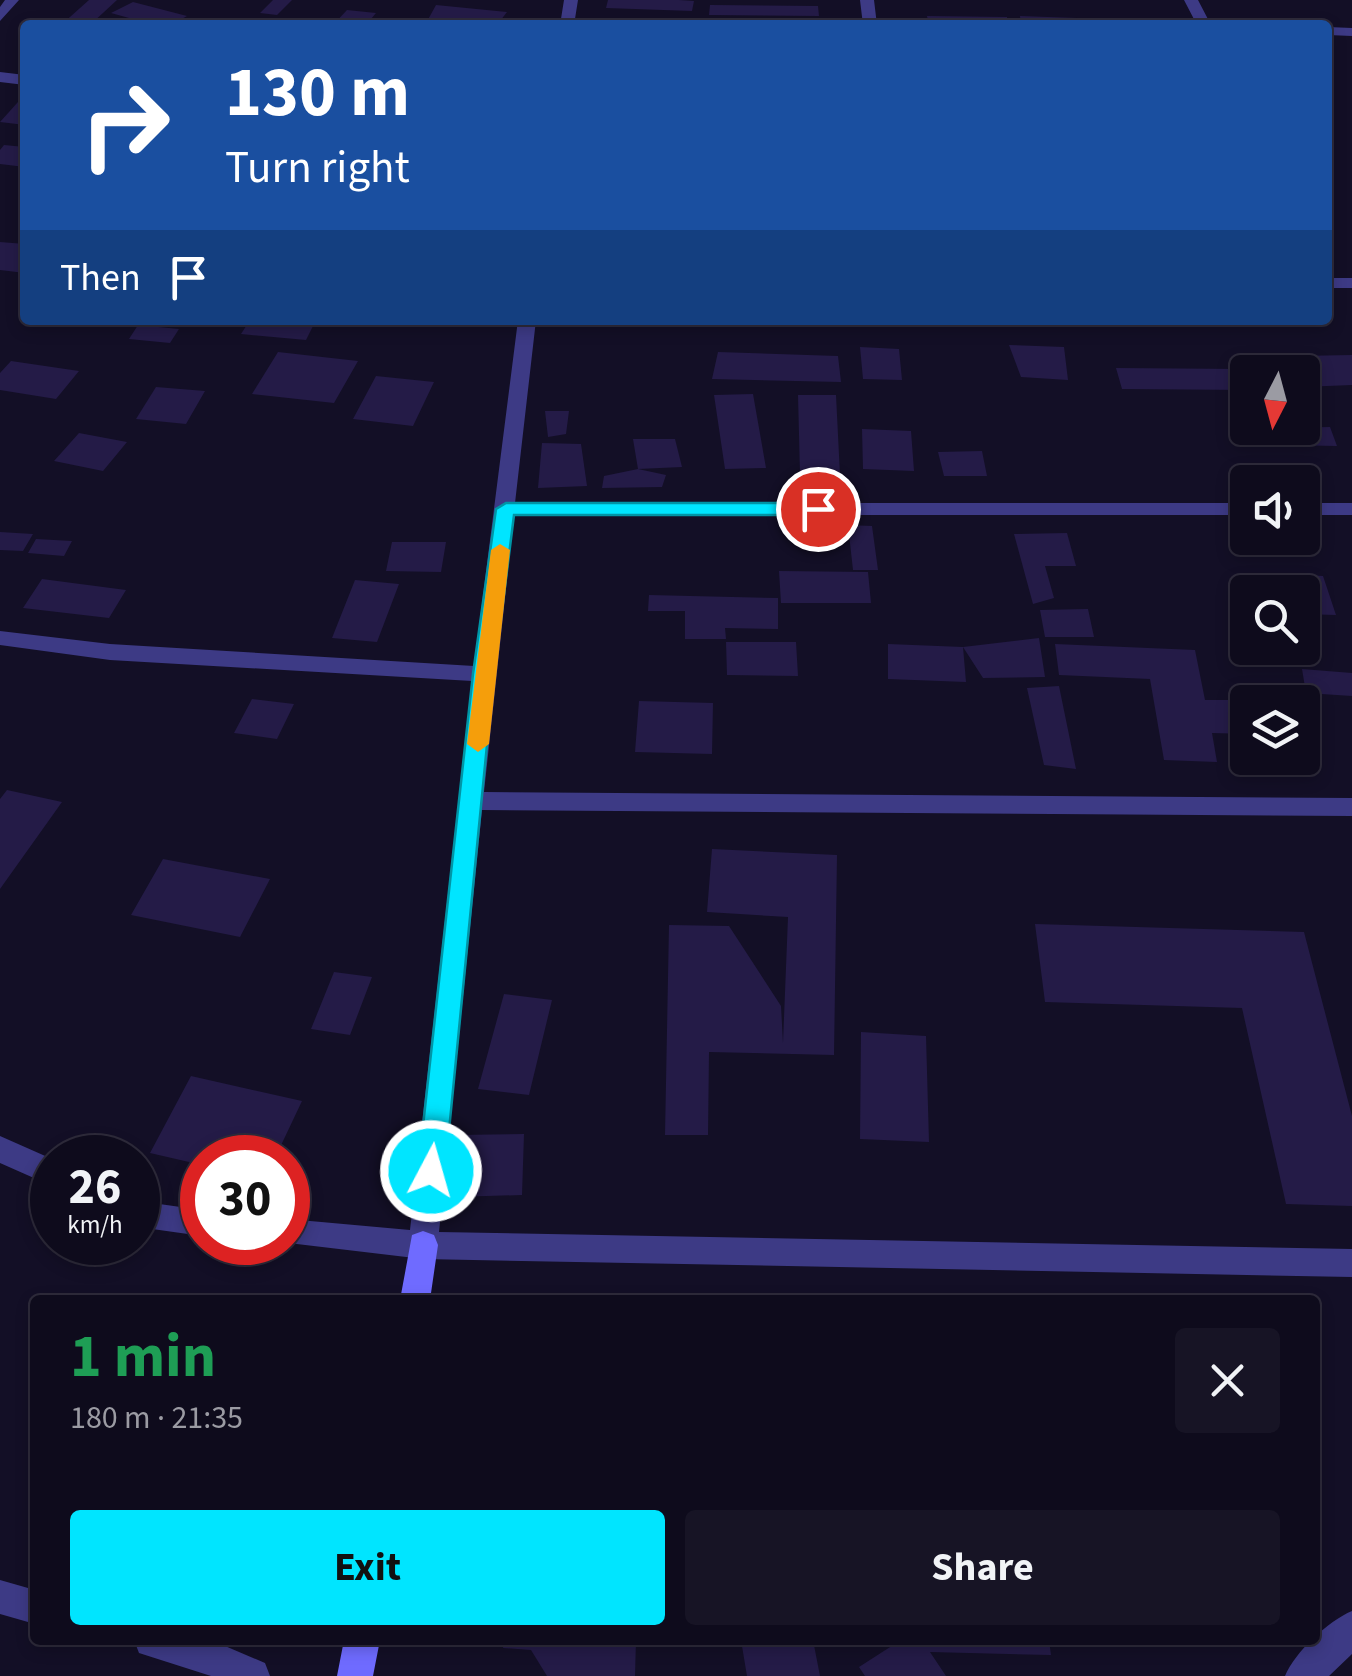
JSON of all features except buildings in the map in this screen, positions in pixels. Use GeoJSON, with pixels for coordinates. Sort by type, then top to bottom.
{"type":"FeatureCollection","features":[{"type":"Feature","properties":{"kind":"street"},"geometry":{"type":"LineString","coordinates":[[0,16],[12,0]]}},
{"type":"Feature","properties":{"kind":"street"},"geometry":{"type":"LineString","coordinates":[[416,1295],[526,325]]}},
{"type":"Feature","properties":{"kind":"street"},"geometry":{"type":"LineString","coordinates":[[1320,508],[1352,508]]}},
{"type":"Feature","properties":{"kind":"street"},"geometry":{"type":"LineString","coordinates":[[506,509],[1230,509]]}},
{"type":"Feature","properties":{"kind":"street"},"geometry":{"type":"LineString","coordinates":[[0,638],[110,652],[484,674]]}},
{"type":"Feature","properties":{"kind":"street"},"geometry":{"type":"LineString","coordinates":[[473,802],[1352,808]]}},
{"type":"Feature","properties":{"kind":"street"},"geometry":{"type":"LineString","coordinates":[[0,1149],[30,1163]]}},
{"type":"Feature","properties":{"kind":"street"},"geometry":{"type":"LineString","coordinates":[[310,1234],[423,1245],[1352,1264]]}},
{"type":"Feature","properties":{"kind":"street"},"geometry":{"type":"LineString","coordinates":[[0,1597],[30,1606]]}},
{"type":"Feature","properties":{"kind":"street"},"geometry":{"type":"LineString","coordinates":[[1303,1676],[1352,1629]]}},
{"type":"Feature","properties":{"kind":"street"},"geometry":{"type":"LineString","coordinates":[[169,1645],[252,1676]]}},
{"type":"Feature","properties":{"kind":"street"},"geometry":{"type":"LineString","coordinates":[[355,1676],[361,1645]]}},
{"type":"Feature","properties":{"kind":"slow traffic"},"geometry":{"type":"LineString","coordinates":[[478,744],[500,550]]}},
{"type":"Feature","properties":{"kind":"route"},"geometry":{"type":"LineString","coordinates":[[431,1171],[484,674],[506,509],[818,509]]}}]}
